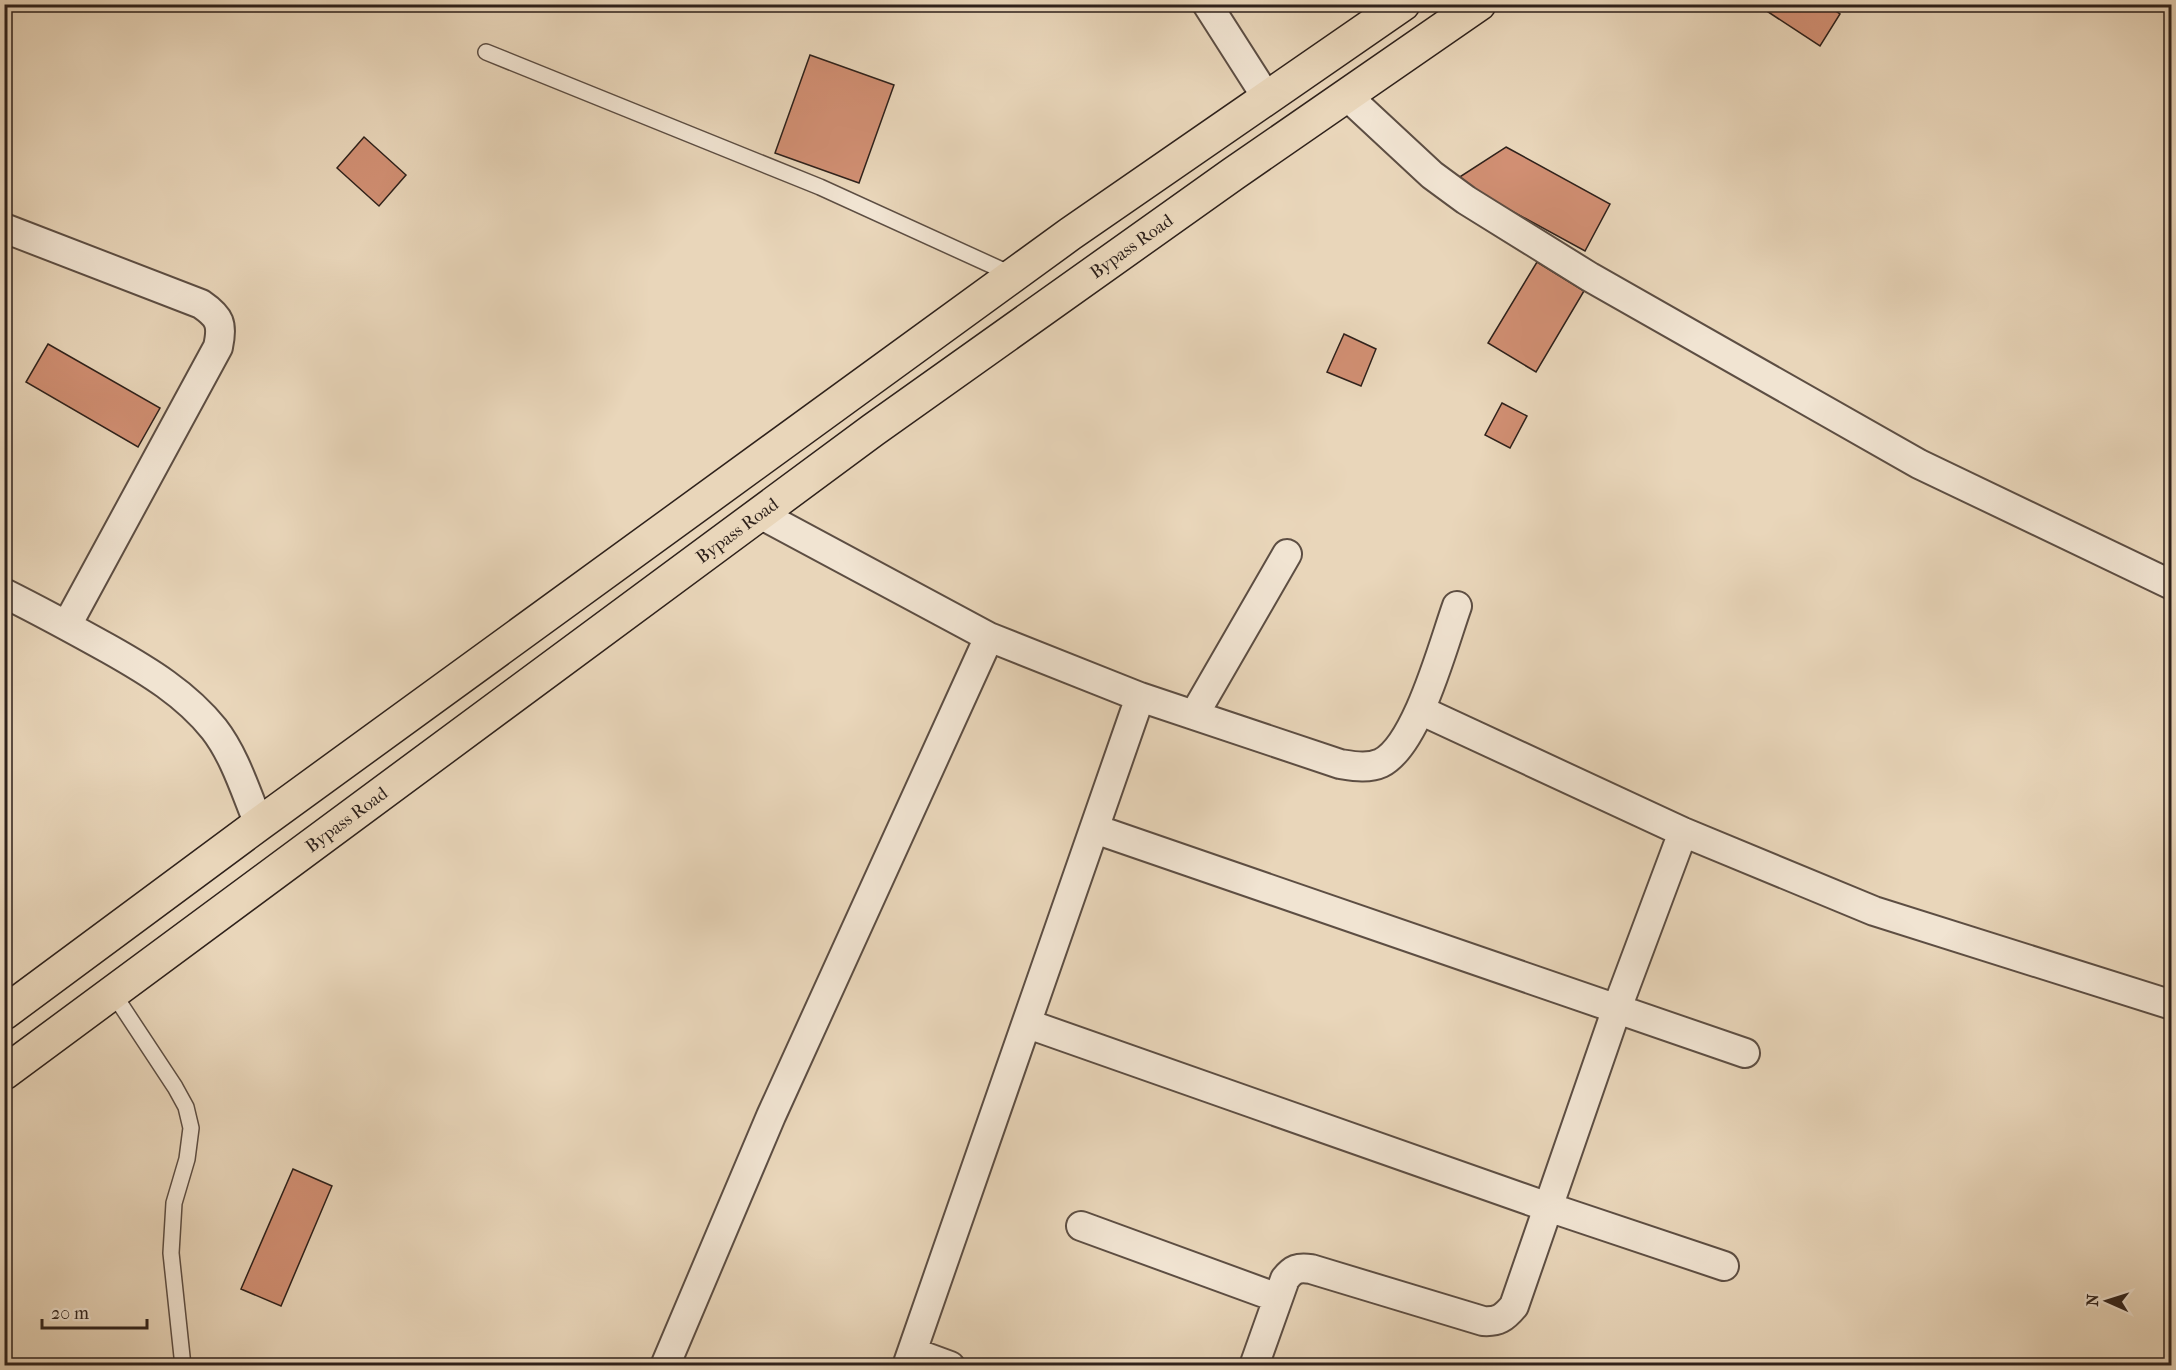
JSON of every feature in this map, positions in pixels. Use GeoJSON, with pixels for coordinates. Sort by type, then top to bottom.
{"type":"FeatureCollection","features":[{"type":"Feature","properties":{"kind":"main road"},"geometry":{"type":"LineString","coordinates":[[4,1013],[259,824],[1013,275],[1403,4]]}},
{"type":"Feature","properties":{"kind":"main road","name":"Bypass Road"},"geometry":{"type":"LineString","coordinates":[[4,1073],[902,409],[1233,174],[1479,4]]}},
{"type":"Feature","properties":{"kind":"street"},"geometry":{"type":"LineString","coordinates":[[1207,4],[1267,98]]}},
{"type":"Feature","properties":{"kind":"street"},"geometry":{"type":"LineString","coordinates":[[1347,96],[1431,175],[1466,200],[1590,277],[1919,464],[2172,585]]}},
{"type":"Feature","properties":{"kind":"street"},"geometry":{"type":"LineString","coordinates":[[4,228],[201,304],[219,320],[221,334],[218,347],[67,625]]}},
{"type":"Feature","properties":{"kind":"street"},"geometry":{"type":"LineString","coordinates":[[760,514],[989,637],[1140,697],[1340,764],[1364,767],[1378,764],[1392,756],[1408,736],[1420,710],[1457,606]]}},
{"type":"Feature","properties":{"kind":"street"},"geometry":{"type":"LineString","coordinates":[[1194,715],[1287,554]]}},
{"type":"Feature","properties":{"kind":"street"},"geometry":{"type":"LineString","coordinates":[[4,593],[67,625],[156,676],[193,706],[215,731],[229,756],[259,824]]}},
{"type":"Feature","properties":{"kind":"street"},"geometry":{"type":"LineString","coordinates":[[665,1365],[771,1116],[989,637]]}},
{"type":"Feature","properties":{"kind":"street"},"geometry":{"type":"LineString","coordinates":[[950,1365],[909,1359],[1028,1024],[1140,697]]}},
{"type":"Feature","properties":{"kind":"street"},"geometry":{"type":"LineString","coordinates":[[1420,710],[1683,832],[1874,911],[2172,1005]]}},
{"type":"Feature","properties":{"kind":"street"},"geometry":{"type":"LineString","coordinates":[[1095,829],[1617,1011],[1745,1053]]}},
{"type":"Feature","properties":{"kind":"street"},"geometry":{"type":"LineString","coordinates":[[1254,1365],[1285,1279],[1291,1271],[1299,1267],[1483,1321],[1493,1322],[1504,1318],[1514,1306],[1617,1011],[1683,832]]}},
{"type":"Feature","properties":{"kind":"street"},"geometry":{"type":"LineString","coordinates":[[1028,1024],[1548,1207],[1724,1266]]}},
{"type":"Feature","properties":{"kind":"street"},"geometry":{"type":"LineString","coordinates":[[1081,1226],[1278,1298]]}},
{"type":"Feature","properties":{"kind":"lane"},"geometry":{"type":"LineString","coordinates":[[486,52],[820,187],[1013,275]]}},
{"type":"Feature","properties":{"kind":"lane"},"geometry":{"type":"LineString","coordinates":[[113,993],[175,1087],[186,1107],[191,1128],[187,1159],[174,1203],[171,1253],[183,1365]]}},
{"type":"Feature","properties":{"kind":"building"},"geometry":{"type":"Polygon","coordinates":[[[1756,4],[1825,4],[1840,14],[1820,46],[1756,4]]]}},
{"type":"Feature","properties":{"kind":"building"},"geometry":{"type":"Polygon","coordinates":[[[810,55],[894,85],[859,183],[775,153],[810,55]]]}},
{"type":"Feature","properties":{"kind":"building"},"geometry":{"type":"Polygon","coordinates":[[[364,137],[406,175],[379,206],[337,168],[364,137]]]}},
{"type":"Feature","properties":{"kind":"building"},"geometry":{"type":"Polygon","coordinates":[[[1506,147],[1610,204],[1585,251],[1455,180],[1506,147]]]}},
{"type":"Feature","properties":{"kind":"building"},"geometry":{"type":"Polygon","coordinates":[[[1537,262],[1584,291],[1536,372],[1488,343],[1537,262]]]}},
{"type":"Feature","properties":{"kind":"building"},"geometry":{"type":"Polygon","coordinates":[[[1344,334],[1376,349],[1361,386],[1327,372],[1344,334]]]}},
{"type":"Feature","properties":{"kind":"building"},"geometry":{"type":"Polygon","coordinates":[[[48,344],[160,408],[138,447],[26,382],[48,344]]]}},
{"type":"Feature","properties":{"kind":"building"},"geometry":{"type":"Polygon","coordinates":[[[1502,403],[1527,416],[1510,448],[1485,435],[1502,403]]]}},
{"type":"Feature","properties":{"kind":"building"},"geometry":{"type":"Polygon","coordinates":[[[293,1169],[332,1186],[281,1306],[241,1289],[293,1169]]]}}]}
